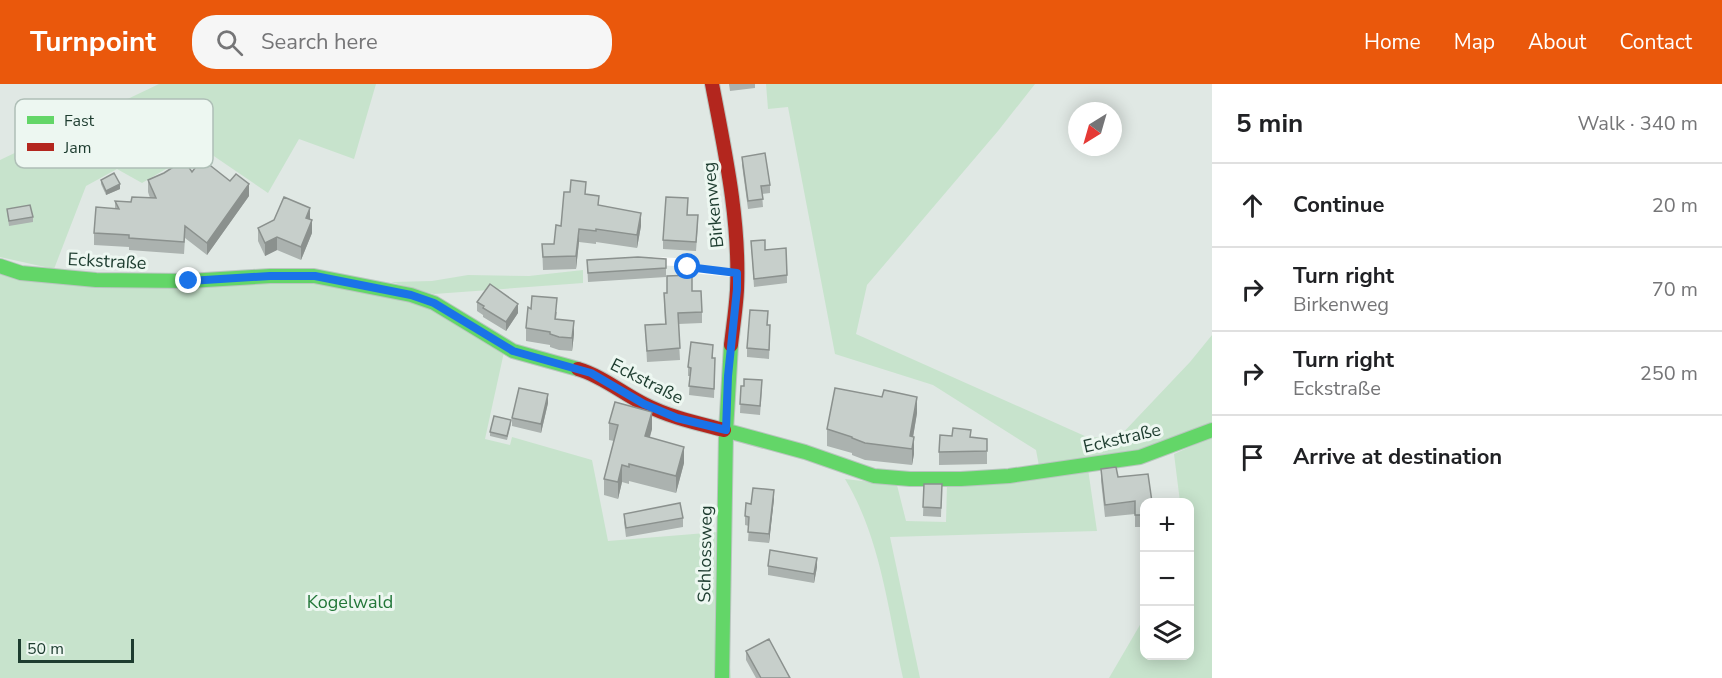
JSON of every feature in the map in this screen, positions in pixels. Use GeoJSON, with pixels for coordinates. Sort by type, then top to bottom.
{"type":"FeatureCollection","features":[{"type":"Feature","properties":{"kind":"street","name":"Birkenweg"},"geometry":{"type":"LineString","coordinates":[[712,84],[730,175],[737,273],[726,430]]}},
{"type":"Feature","properties":{"kind":"street","name":"Eckstraße"},"geometry":{"type":"LineString","coordinates":[[0,266],[21,273],[96,280],[189,281],[315,276],[365,285],[434,303],[513,351],[591,373],[644,404],[677,418],[805,452],[861,473],[910,479],[1009,476],[1140,457],[1212,430]]}},
{"type":"Feature","properties":{"kind":"street","name":"Schlossweg"},"geometry":{"type":"LineString","coordinates":[[722,678],[726,430]]}},
{"type":"Feature","properties":{"kind":"lane"},"geometry":{"type":"LineString","coordinates":[[646,260],[675,262],[688,267],[737,273]]}},
{"type":"Feature","properties":{"kind":"green space"},"geometry":{"type":"Polygon","coordinates":[[[159,84],[376,84],[354,159],[299,139],[268,193],[213,156],[213,99],[128,99],[159,84]]]}},
{"type":"Feature","properties":{"kind":"green space"},"geometry":{"type":"Polygon","coordinates":[[[766,84],[1035,84],[867,285],[856,334],[1087,437],[1118,438],[1190,362],[1212,335],[1212,424],[1157,446],[1039,466],[1036,450],[933,385],[835,354],[788,107],[768,109],[766,84]]]}},
{"type":"Feature","properties":{"kind":"green space"},"geometry":{"type":"Polygon","coordinates":[[[15,153],[15,168],[168,168],[142,183],[117,169],[86,186],[54,269],[0,257],[0,160],[15,153]]]}},
{"type":"Feature","properties":{"kind":"green space","name":"Kogelwald"},"geometry":{"type":"Polygon","coordinates":[[[0,270],[307,279],[431,306],[504,352],[485,439],[510,445],[512,437],[592,460],[608,541],[718,532],[731,678],[0,678],[0,270]]]}},
{"type":"Feature","properties":{"kind":"green space"},"geometry":{"type":"Polygon","coordinates":[[[583,270],[583,283],[434,294],[391,282],[432,281],[468,275],[529,276],[583,270]]]}},
{"type":"Feature","properties":{"kind":"green space"},"geometry":{"type":"Polygon","coordinates":[[[1212,437],[1212,678],[1109,678],[1140,625],[1140,660],[1194,660],[1194,498],[1180,498],[1174,454],[1212,437]]]}},
{"type":"Feature","properties":{"kind":"green space"},"geometry":{"type":"Polygon","coordinates":[[[1088,469],[1097,531],[890,537],[920,678],[903,678],[888,601],[875,550],[857,502],[845,479],[897,485],[906,521],[946,522],[947,484],[1088,469]]]}},
{"type":"Feature","properties":{"kind":"building"},"geometry":{"type":"Polygon","coordinates":[[[765,153],[770,185],[761,186],[763,199],[748,201],[742,157],[765,153]]]}},
{"type":"Feature","properties":{"kind":"building"},"geometry":{"type":"Polygon","coordinates":[[[172,168],[189,168],[192,172],[195,168],[213,168],[230,181],[236,174],[249,184],[207,243],[185,226],[184,242],[94,233],[96,207],[119,209],[115,201],[131,202],[132,197],[156,198],[148,180],[172,168]]]}},
{"type":"Feature","properties":{"kind":"building"},"geometry":{"type":"Polygon","coordinates":[[[114,173],[120,184],[106,191],[101,180],[114,173]]]}},
{"type":"Feature","properties":{"kind":"building"},"geometry":{"type":"Polygon","coordinates":[[[571,180],[586,182],[585,194],[599,196],[598,205],[641,213],[637,235],[579,229],[576,256],[543,257],[542,244],[554,244],[556,225],[561,226],[564,192],[570,192],[571,180]]]}},
{"type":"Feature","properties":{"kind":"building"},"geometry":{"type":"Polygon","coordinates":[[[284,197],[310,208],[306,218],[312,220],[301,247],[277,237],[265,243],[258,228],[274,220],[284,197]]]}},
{"type":"Feature","properties":{"kind":"building"},"geometry":{"type":"Polygon","coordinates":[[[666,197],[688,198],[687,215],[698,215],[696,242],[663,240],[666,197]]]}},
{"type":"Feature","properties":{"kind":"building"},"geometry":{"type":"Polygon","coordinates":[[[30,205],[33,217],[9,221],[7,209],[30,205]]]}},
{"type":"Feature","properties":{"kind":"building"},"geometry":{"type":"Polygon","coordinates":[[[765,240],[765,250],[786,248],[787,275],[754,279],[751,241],[765,240]]]}},
{"type":"Feature","properties":{"kind":"building"},"geometry":{"type":"Polygon","coordinates":[[[638,257],[666,259],[666,268],[588,273],[587,260],[638,257]]]}},
{"type":"Feature","properties":{"kind":"building"},"geometry":{"type":"Polygon","coordinates":[[[692,275],[692,291],[701,291],[702,312],[678,313],[680,348],[647,351],[645,325],[666,324],[664,293],[667,293],[667,276],[692,275]]]}},
{"type":"Feature","properties":{"kind":"building"},"geometry":{"type":"Polygon","coordinates":[[[490,284],[518,304],[506,322],[477,302],[490,284]]]}},
{"type":"Feature","properties":{"kind":"building"},"geometry":{"type":"Polygon","coordinates":[[[532,296],[557,298],[555,319],[574,321],[572,338],[526,328],[528,307],[531,309],[532,296]]]}},
{"type":"Feature","properties":{"kind":"building"},"geometry":{"type":"Polygon","coordinates":[[[750,310],[768,311],[769,350],[747,348],[750,310]]]}},
{"type":"Feature","properties":{"kind":"building"},"geometry":{"type":"Polygon","coordinates":[[[691,342],[713,345],[714,389],[689,386],[691,368],[688,367],[691,342]]]}},
{"type":"Feature","properties":{"kind":"building"},"geometry":{"type":"Polygon","coordinates":[[[744,379],[762,380],[760,406],[740,404],[741,386],[744,386],[744,379]]]}},
{"type":"Feature","properties":{"kind":"building"},"geometry":{"type":"Polygon","coordinates":[[[519,388],[548,394],[541,424],[512,418],[519,388]]]}},
{"type":"Feature","properties":{"kind":"building"},"geometry":{"type":"Polygon","coordinates":[[[835,388],[882,397],[884,390],[917,397],[910,436],[914,437],[912,449],[865,443],[827,429],[835,388]]]}},
{"type":"Feature","properties":{"kind":"building"},"geometry":{"type":"Polygon","coordinates":[[[615,402],[652,412],[645,436],[684,447],[676,476],[629,464],[629,467],[622,465],[618,482],[604,479],[618,425],[609,423],[615,402]]]}},
{"type":"Feature","properties":{"kind":"building"},"geometry":{"type":"Polygon","coordinates":[[[494,416],[511,420],[507,436],[490,432],[494,416]]]}},
{"type":"Feature","properties":{"kind":"building"},"geometry":{"type":"Polygon","coordinates":[[[953,428],[971,430],[970,437],[987,439],[987,451],[939,452],[940,435],[952,436],[953,428]]]}},
{"type":"Feature","properties":{"kind":"building"},"geometry":{"type":"Polygon","coordinates":[[[1116,467],[1118,477],[1148,474],[1151,498],[1140,498],[1140,515],[1135,515],[1135,501],[1105,505],[1101,469],[1116,467]]]}},
{"type":"Feature","properties":{"kind":"building"},"geometry":{"type":"Polygon","coordinates":[[[924,484],[942,484],[941,508],[923,507],[924,484]]]}},
{"type":"Feature","properties":{"kind":"building"},"geometry":{"type":"Polygon","coordinates":[[[753,488],[774,490],[769,534],[748,532],[749,517],[745,516],[746,503],[751,504],[753,488]]]}},
{"type":"Feature","properties":{"kind":"building"},"geometry":{"type":"Polygon","coordinates":[[[680,503],[683,518],[626,528],[624,514],[680,503]]]}},
{"type":"Feature","properties":{"kind":"building"},"geometry":{"type":"Polygon","coordinates":[[[770,550],[817,558],[814,574],[768,566],[770,550]]]}},
{"type":"Feature","properties":{"kind":"building"},"geometry":{"type":"Polygon","coordinates":[[[769,639],[790,678],[761,678],[746,651],[769,639]]]}},
{"type":"Feature","properties":{"kind":"traffic: fast"},"geometry":{"type":"LineString","coordinates":[[0,266],[21,273],[96,280],[189,281],[314,276],[411,295],[434,303],[513,351],[578,369]]}},
{"type":"Feature","properties":{"kind":"traffic: fast"},"geometry":{"type":"LineString","coordinates":[[722,678],[726,431],[731,345]]}},
{"type":"Feature","properties":{"kind":"traffic: fast"},"geometry":{"type":"LineString","coordinates":[[724,430],[805,452],[874,476],[910,479],[1009,476],[1140,457],[1212,430]]}},
{"type":"Feature","properties":{"kind":"traffic: jam"},"geometry":{"type":"LineString","coordinates":[[712,84],[731,186],[736,238],[737,290],[731,345]]}},
{"type":"Feature","properties":{"kind":"traffic: jam"},"geometry":{"type":"LineString","coordinates":[[578,369],[663,413],[724,430]]}},
{"type":"Feature","properties":{"kind":"route"},"geometry":{"type":"LineString","coordinates":[[189,281],[315,276],[411,295],[434,303],[513,351],[591,373],[644,404],[677,418],[726,430],[737,273],[688,267]]}}]}
